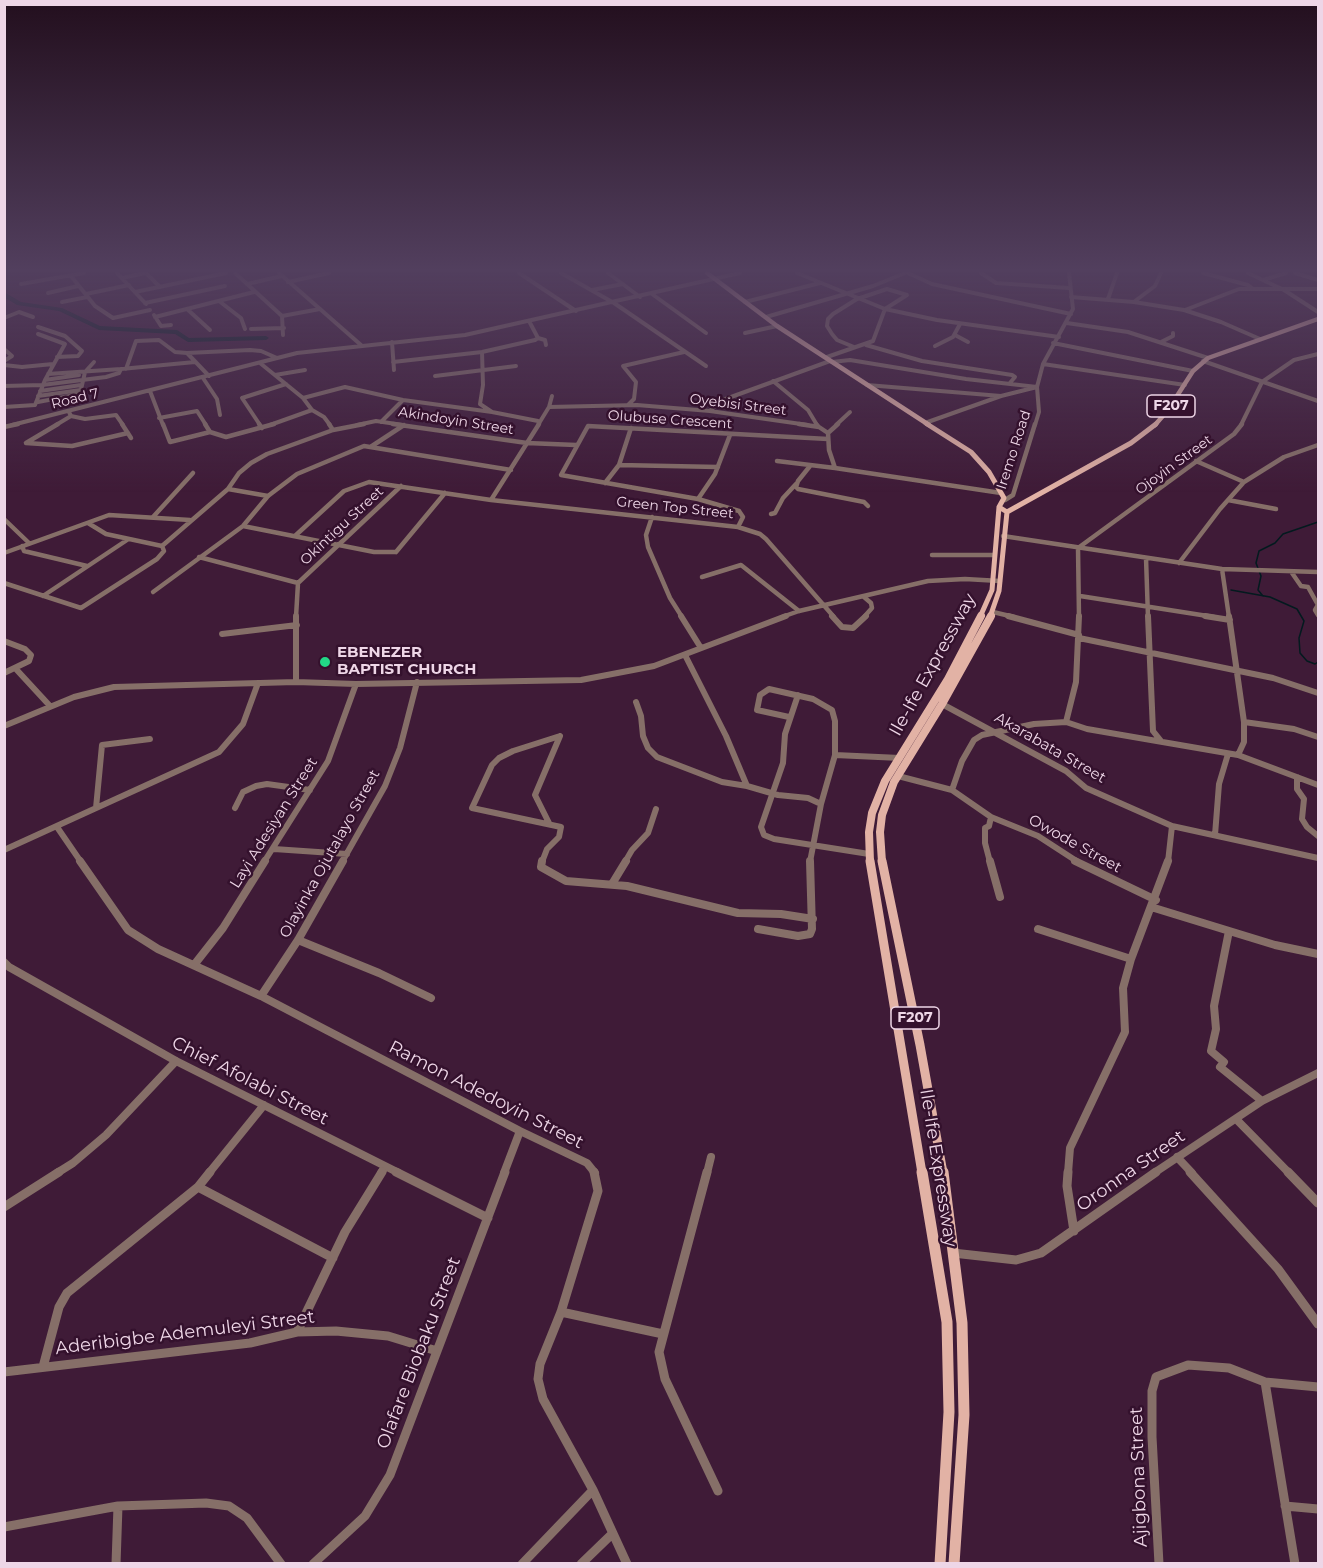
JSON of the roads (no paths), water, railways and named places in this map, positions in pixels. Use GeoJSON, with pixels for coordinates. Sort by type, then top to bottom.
{"type":"FeatureCollection","features":[{"type":"Feature","properties":{"kind":"main road"},"geometry":{"type":"LineString","coordinates":[[808,346],[971,452],[988,472],[1005,504],[1023,504]]}},
{"type":"Feature","properties":{"kind":"main road","name":"F207"},"geometry":{"type":"LineString","coordinates":[[1005,504],[1023,504],[1131,443],[1154,426],[1168,410],[1194,371],[1205,360],[1241,346]]}},
{"type":"Feature","properties":{"kind":"main road","name":"Ile-Ife Expressway"},"geometry":{"type":"LineString","coordinates":[[954,1563],[964,1415],[962,1323],[942,1167],[920,1045],[881,858],[880,832],[882,815],[898,776],[942,704],[993,612],[1005,504]]}},
{"type":"Feature","properties":{"kind":"main road","name":"Ile-Ife Expressway"},"geometry":{"type":"LineString","coordinates":[[940,1563],[949,1412],[947,1322],[869,854],[872,813],[885,781],[948,679],[988,602],[996,580],[994,555],[1005,504]]}},
{"type":"Feature","properties":{"kind":"street"},"geometry":{"type":"LineString","coordinates":[[41,418],[36,403],[40,390],[64,346]]}},
{"type":"Feature","properties":{"kind":"street"},"geometry":{"type":"LineString","coordinates":[[57,357],[78,356],[82,353],[75,346]]}},
{"type":"Feature","properties":{"kind":"street"},"geometry":{"type":"LineString","coordinates":[[48,374],[106,377],[119,373],[124,369],[134,346]]}},
{"type":"Feature","properties":{"kind":"street"},"geometry":{"type":"LineString","coordinates":[[170,346],[175,352],[250,350],[261,351],[277,358]]}},
{"type":"Feature","properties":{"kind":"street","name":"Road 7"},"geometry":{"type":"LineString","coordinates":[[4,427],[70,414],[277,358],[353,346]]}},
{"type":"Feature","properties":{"kind":"street"},"geometry":{"type":"LineString","coordinates":[[393,346],[394,370]]}},
{"type":"Feature","properties":{"kind":"street"},"geometry":{"type":"LineString","coordinates":[[393,362],[482,352],[505,346]]}},
{"type":"Feature","properties":{"kind":"street"},"geometry":{"type":"LineString","coordinates":[[676,346],[706,366]]}},
{"type":"Feature","properties":{"kind":"street"},"geometry":{"type":"LineString","coordinates":[[710,411],[720,401],[830,360],[857,346]]}},
{"type":"Feature","properties":{"kind":"street"},"geometry":{"type":"LineString","coordinates":[[872,346],[922,361],[1012,375],[1015,377],[1009,384]]}},
{"type":"Feature","properties":{"kind":"street","name":"Iremo Road"},"geometry":{"type":"LineString","coordinates":[[1005,504],[1013,495],[1039,412],[1037,387],[1043,364],[1051,346]]}},
{"type":"Feature","properties":{"kind":"street"},"geometry":{"type":"LineString","coordinates":[[1069,346],[1194,371]]}},
{"type":"Feature","properties":{"kind":"street"},"geometry":{"type":"LineString","coordinates":[[1170,346],[1318,401]]}},
{"type":"Feature","properties":{"kind":"street"},"geometry":{"type":"LineString","coordinates":[[4,348],[12,356],[4,363]]}},
{"type":"Feature","properties":{"kind":"street"},"geometry":{"type":"LineString","coordinates":[[482,352],[483,385],[479,400],[484,408],[492,411]]}},
{"type":"Feature","properties":{"kind":"street"},"geometry":{"type":"LineString","coordinates":[[628,405],[634,399],[636,382],[623,366],[684,352]]}},
{"type":"Feature","properties":{"kind":"street"},"geometry":{"type":"LineString","coordinates":[[187,353],[209,376]]}},
{"type":"Feature","properties":{"kind":"street","name":"Ojoyin Street"},"geometry":{"type":"LineString","coordinates":[[1078,548],[1240,428],[1262,382],[1294,360],[1318,354]]}},
{"type":"Feature","properties":{"kind":"street"},"geometry":{"type":"LineString","coordinates":[[830,360],[850,360],[1037,387]]}},
{"type":"Feature","properties":{"kind":"street"},"geometry":{"type":"LineString","coordinates":[[4,407],[77,395],[84,375],[94,362]]}},
{"type":"Feature","properties":{"kind":"street"},"geometry":{"type":"LineString","coordinates":[[45,380],[195,362]]}},
{"type":"Feature","properties":{"kind":"street"},"geometry":{"type":"LineString","coordinates":[[4,363],[22,367],[53,364]]}},
{"type":"Feature","properties":{"kind":"street"},"geometry":{"type":"LineString","coordinates":[[260,363],[303,398],[312,410],[324,417],[333,429]]}},
{"type":"Feature","properties":{"kind":"street"},"geometry":{"type":"LineString","coordinates":[[1043,364],[1185,385]]}},
{"type":"Feature","properties":{"kind":"street"},"geometry":{"type":"LineString","coordinates":[[435,376],[516,366]]}},
{"type":"Feature","properties":{"kind":"street"},"geometry":{"type":"LineString","coordinates":[[275,375],[305,370]]}},
{"type":"Feature","properties":{"kind":"street"},"geometry":{"type":"LineString","coordinates":[[40,390],[84,375]]}},
{"type":"Feature","properties":{"kind":"street"},"geometry":{"type":"LineString","coordinates":[[203,378],[217,399],[220,415]]}},
{"type":"Feature","properties":{"kind":"street"},"geometry":{"type":"LineString","coordinates":[[773,381],[808,410],[819,427]]}},
{"type":"Feature","properties":{"kind":"street"},"geometry":{"type":"LineString","coordinates":[[262,428],[242,398],[286,384]]}},
{"type":"Feature","properties":{"kind":"street"},"geometry":{"type":"LineString","coordinates":[[867,385],[1001,396]]}},
{"type":"Feature","properties":{"kind":"street"},"geometry":{"type":"LineString","coordinates":[[4,386],[40,390],[81,388]]}},
{"type":"Feature","properties":{"kind":"street"},"geometry":{"type":"LineString","coordinates":[[303,398],[345,387],[403,400],[492,411],[538,421]]}},
{"type":"Feature","properties":{"kind":"street"},"geometry":{"type":"LineString","coordinates":[[925,423],[1001,396],[1037,387]]}},
{"type":"Feature","properties":{"kind":"street"},"geometry":{"type":"LineString","coordinates":[[150,391],[170,442],[210,432],[226,437],[262,428],[312,410]]}},
{"type":"Feature","properties":{"kind":"street"},"geometry":{"type":"LineString","coordinates":[[491,500],[511,470],[538,421],[549,407],[552,396]]}},
{"type":"Feature","properties":{"kind":"street","name":"Akindoyin Street"},"geometry":{"type":"LineString","coordinates":[[381,422],[403,400]]}},
{"type":"Feature","properties":{"kind":"street","name":"Oyebisi Street"},"geometry":{"type":"LineString","coordinates":[[549,407],[628,405],[710,411],[819,427],[828,433]]}},
{"type":"Feature","properties":{"kind":"street"},"geometry":{"type":"LineString","coordinates":[[159,418],[196,411],[206,422],[210,432]]}},
{"type":"Feature","properties":{"kind":"street"},"geometry":{"type":"LineString","coordinates":[[835,468],[828,433],[850,412]]}},
{"type":"Feature","properties":{"kind":"street"},"geometry":{"type":"LineString","coordinates":[[128,432],[72,446],[26,443],[70,414],[85,419],[116,415],[128,432],[131,438]]}},
{"type":"Feature","properties":{"kind":"street","name":"Akindoyin Street"},"geometry":{"type":"LineString","coordinates":[[4,583],[77,609],[86,606],[157,559],[164,551],[162,546],[228,489],[239,473],[267,454],[333,429],[368,421],[404,424],[527,443],[576,445]]}},
{"type":"Feature","properties":{"kind":"street"},"geometry":{"type":"LineString","coordinates":[[371,446],[404,424]]}},
{"type":"Feature","properties":{"kind":"street","name":"Olubuse Crescent"},"geometry":{"type":"LineString","coordinates":[[738,527],[743,517],[739,511],[698,498],[561,476],[588,426],[828,439]]}},
{"type":"Feature","properties":{"kind":"street"},"geometry":{"type":"LineString","coordinates":[[604,483],[619,465],[632,428]]}},
{"type":"Feature","properties":{"kind":"street"},"geometry":{"type":"LineString","coordinates":[[698,498],[717,467],[730,435]]}},
{"type":"Feature","properties":{"kind":"street"},"geometry":{"type":"LineString","coordinates":[[153,592],[243,526],[268,496],[302,471],[364,446],[442,461],[511,470]]}},
{"type":"Feature","properties":{"kind":"street"},"geometry":{"type":"LineString","coordinates":[[1179,563],[1244,482],[1284,458],[1318,446]]}},
{"type":"Feature","properties":{"kind":"street"},"geometry":{"type":"LineString","coordinates":[[777,461],[1001,493]]}},
{"type":"Feature","properties":{"kind":"street"},"geometry":{"type":"LineString","coordinates":[[1196,461],[1244,482]]}},
{"type":"Feature","properties":{"kind":"street"},"geometry":{"type":"LineString","coordinates":[[619,465],[717,467]]}},
{"type":"Feature","properties":{"kind":"street"},"geometry":{"type":"LineString","coordinates":[[771,514],[776,513],[788,492],[810,466]]}},
{"type":"Feature","properties":{"kind":"street"},"geometry":{"type":"LineString","coordinates":[[153,517],[193,473]]}},
{"type":"Feature","properties":{"kind":"street"},"geometry":{"type":"LineString","coordinates":[[798,481],[796,487],[864,502],[868,506]]}},
{"type":"Feature","properties":{"kind":"street","name":"Green Top Street"},"geometry":{"type":"LineString","coordinates":[[296,535],[344,491],[369,482],[491,500],[738,527],[760,534],[766,539],[842,627],[853,628],[872,608],[871,603],[864,597]]}},
{"type":"Feature","properties":{"kind":"street","name":"Okintigu Street"},"geometry":{"type":"LineString","coordinates":[[298,583],[401,486]]}},
{"type":"Feature","properties":{"kind":"street"},"geometry":{"type":"LineString","coordinates":[[228,489],[268,496]]}},
{"type":"Feature","properties":{"kind":"street"},"geometry":{"type":"LineString","coordinates":[[788,492],[808,491]]}},
{"type":"Feature","properties":{"kind":"street"},"geometry":{"type":"LineString","coordinates":[[243,526],[396,555],[445,493]]}},
{"type":"Feature","properties":{"kind":"street"},"geometry":{"type":"LineString","coordinates":[[1228,500],[1276,509]]}},
{"type":"Feature","properties":{"kind":"street"},"geometry":{"type":"LineString","coordinates":[[4,553],[99,517],[120,514],[190,520]]}},
{"type":"Feature","properties":{"kind":"street"},"geometry":{"type":"LineString","coordinates":[[652,517],[646,535],[648,547],[670,598],[701,648]]}},
{"type":"Feature","properties":{"kind":"street"},"geometry":{"type":"LineString","coordinates":[[4,519],[29,543]]}},
{"type":"Feature","properties":{"kind":"street"},"geometry":{"type":"LineString","coordinates":[[88,523],[106,534],[162,546]]}},
{"type":"Feature","properties":{"kind":"street"},"geometry":{"type":"LineString","coordinates":[[1003,536],[1222,569],[1292,573],[1318,572]]}},
{"type":"Feature","properties":{"kind":"street"},"geometry":{"type":"LineString","coordinates":[[44,596],[127,540]]}},
{"type":"Feature","properties":{"kind":"street"},"geometry":{"type":"LineString","coordinates":[[22,546],[24,551],[87,566]]}},
{"type":"Feature","properties":{"kind":"street"},"geometry":{"type":"LineString","coordinates":[[1066,722],[1076,682],[1080,596],[1078,548]]}},
{"type":"Feature","properties":{"kind":"street"},"geometry":{"type":"LineString","coordinates":[[932,555],[994,555]]}},
{"type":"Feature","properties":{"kind":"street"},"geometry":{"type":"LineString","coordinates":[[199,557],[298,583],[296,682]]}},
{"type":"Feature","properties":{"kind":"street"},"geometry":{"type":"LineString","coordinates":[[1146,558],[1153,730],[1161,741]]}},
{"type":"Feature","properties":{"kind":"street"},"geometry":{"type":"LineString","coordinates":[[702,577],[741,565],[799,611]]}},
{"type":"Feature","properties":{"kind":"street"},"geometry":{"type":"LineString","coordinates":[[1222,569],[1244,722],[1244,742],[1238,756]]}},
{"type":"Feature","properties":{"kind":"street"},"geometry":{"type":"LineString","coordinates":[[1292,573],[1301,586],[1308,588],[1318,605],[1315,610],[1318,615]]}},
{"type":"Feature","properties":{"kind":"street"},"geometry":{"type":"LineString","coordinates":[[4,726],[83,694],[114,687],[296,682],[356,684],[580,680],[654,666],[799,611],[928,581],[996,580]]}},
{"type":"Feature","properties":{"kind":"street"},"geometry":{"type":"LineString","coordinates":[[1080,596],[1230,620]]}},
{"type":"Feature","properties":{"kind":"street"},"geometry":{"type":"LineString","coordinates":[[993,612],[1150,653],[1273,678],[1318,693]]}},
{"type":"Feature","properties":{"kind":"street"},"geometry":{"type":"LineString","coordinates":[[222,634],[297,625]]}},
{"type":"Feature","properties":{"kind":"street"},"geometry":{"type":"LineString","coordinates":[[4,641],[25,649],[31,655],[29,661],[4,673]]}},
{"type":"Feature","properties":{"kind":"street"},"geometry":{"type":"LineString","coordinates":[[685,655],[730,745],[747,786]]}},
{"type":"Feature","properties":{"kind":"street"},"geometry":{"type":"LineString","coordinates":[[15,668],[50,706]]}},
{"type":"Feature","properties":{"kind":"street","name":"Olayinka Ojutalayo Street"},"geometry":{"type":"LineString","coordinates":[[261,996],[298,940],[385,786],[400,748],[417,682]]}},
{"type":"Feature","properties":{"kind":"street"},"geometry":{"type":"LineString","coordinates":[[4,850],[219,752],[231,741],[243,724],[258,683]]}},
{"type":"Feature","properties":{"kind":"street","name":"Layi Adesiyan Street"},"geometry":{"type":"LineString","coordinates":[[194,965],[223,928],[310,790],[333,750],[356,684]]}},
{"type":"Feature","properties":{"kind":"street"},"geometry":{"type":"LineString","coordinates":[[758,929],[803,936],[810,934],[813,919],[810,866],[821,804],[834,755],[836,721],[832,710],[813,699],[769,689],[760,695],[756,707],[763,712],[789,717]]}},
{"type":"Feature","properties":{"kind":"street"},"geometry":{"type":"LineString","coordinates":[[798,695],[785,734],[783,763],[761,827],[764,835],[774,839],[869,854]]}},
{"type":"Feature","properties":{"kind":"street"},"geometry":{"type":"LineString","coordinates":[[636,702],[641,716],[643,736],[648,748],[657,758],[722,782],[747,786],[772,794],[808,798],[821,804]]}},
{"type":"Feature","properties":{"kind":"street","name":"Akarabata Street"},"geometry":{"type":"LineString","coordinates":[[942,704],[1066,771],[1086,788],[1172,826],[1318,858]]}},
{"type":"Feature","properties":{"kind":"street"},"geometry":{"type":"LineString","coordinates":[[952,790],[962,761],[974,740],[982,735],[1034,724],[1066,722],[1087,729],[1238,756],[1318,785]]}},
{"type":"Feature","properties":{"kind":"street"},"geometry":{"type":"LineString","coordinates":[[1244,722],[1294,729],[1318,736]]}},
{"type":"Feature","properties":{"kind":"street"},"geometry":{"type":"LineString","coordinates":[[549,823],[535,795],[560,736],[513,751],[499,758],[492,765],[472,808],[561,827],[562,831],[547,849],[541,867],[566,881],[627,886],[738,913],[781,914],[813,919]]}},
{"type":"Feature","properties":{"kind":"street"},"geometry":{"type":"LineString","coordinates":[[96,808],[102,746],[150,739]]}},
{"type":"Feature","properties":{"kind":"street"},"geometry":{"type":"LineString","coordinates":[[1215,835],[1219,784],[1228,754]]}},
{"type":"Feature","properties":{"kind":"street"},"geometry":{"type":"LineString","coordinates":[[834,755],[900,758]]}},
{"type":"Feature","properties":{"kind":"street","name":"Owode Street"},"geometry":{"type":"LineString","coordinates":[[898,776],[952,790],[991,817],[1038,836],[1085,867],[1156,900]]}},
{"type":"Feature","properties":{"kind":"street"},"geometry":{"type":"LineString","coordinates":[[1297,777],[1297,789],[1304,799],[1302,819],[1307,827],[1318,836]]}},
{"type":"Feature","properties":{"kind":"street"},"geometry":{"type":"LineString","coordinates":[[235,808],[243,792],[256,786],[267,784],[310,790]]}},
{"type":"Feature","properties":{"kind":"street"},"geometry":{"type":"LineString","coordinates":[[612,884],[632,850],[648,833],[656,809]]}},
{"type":"Feature","properties":{"kind":"street"},"geometry":{"type":"LineString","coordinates":[[991,817],[989,826],[985,828],[985,843],[1000,897]]}},
{"type":"Feature","properties":{"kind":"street"},"geometry":{"type":"LineString","coordinates":[[1074,1231],[1067,1186],[1070,1148],[1100,1089],[1125,1032],[1123,988],[1131,960],[1167,867],[1172,826]]}},
{"type":"Feature","properties":{"kind":"street","name":"Ramon Adedoyin Street"},"geometry":{"type":"LineString","coordinates":[[57,827],[128,930],[158,949],[261,996],[520,1131],[587,1163],[594,1170],[597,1180],[595,1202],[561,1312],[540,1364],[540,1390],[593,1490],[626,1563]]}},
{"type":"Feature","properties":{"kind":"street"},"geometry":{"type":"LineString","coordinates":[[274,849],[347,855]]}},
{"type":"Feature","properties":{"kind":"street"},"geometry":{"type":"LineString","coordinates":[[1151,907],[1229,931],[1318,954]]}},
{"type":"Feature","properties":{"kind":"street"},"geometry":{"type":"LineString","coordinates":[[1038,929],[1131,960]]}},
{"type":"Feature","properties":{"kind":"street"},"geometry":{"type":"LineString","coordinates":[[1229,931],[1214,1006],[1215,1029],[1211,1051],[1224,1062],[1220,1067],[1262,1101]]}},
{"type":"Feature","properties":{"kind":"street"},"geometry":{"type":"LineString","coordinates":[[298,940],[379,973],[431,998]]}},
{"type":"Feature","properties":{"kind":"street","name":"Chief Afolabi Street"},"geometry":{"type":"LineString","coordinates":[[6,966],[176,1061],[488,1218]]}},
{"type":"Feature","properties":{"kind":"street"},"geometry":{"type":"LineString","coordinates":[[4,1207],[74,1163],[106,1135],[176,1061]]}},
{"type":"Feature","properties":{"kind":"street","name":"Oronna Street"},"geometry":{"type":"LineString","coordinates":[[953,1253],[1016,1260],[1041,1253],[1177,1157],[1262,1101],[1318,1074]]}},
{"type":"Feature","properties":{"kind":"street"},"geometry":{"type":"LineString","coordinates":[[43,1367],[59,1307],[67,1293],[198,1187],[264,1105]]}},
{"type":"Feature","properties":{"kind":"street"},"geometry":{"type":"LineString","coordinates":[[1236,1119],[1318,1203]]}},
{"type":"Feature","properties":{"kind":"street","name":"Olafare Biobaku Street"},"geometry":{"type":"LineString","coordinates":[[313,1563],[365,1516],[390,1475],[520,1131]]}},
{"type":"Feature","properties":{"kind":"street"},"geometry":{"type":"LineString","coordinates":[[711,1157],[660,1352],[661,1368],[682,1418],[702,1454],[718,1491]]}},
{"type":"Feature","properties":{"kind":"street"},"geometry":{"type":"LineString","coordinates":[[1177,1157],[1278,1269],[1318,1324]]}},
{"type":"Feature","properties":{"kind":"street"},"geometry":{"type":"LineString","coordinates":[[297,1332],[345,1232],[385,1167]]}},
{"type":"Feature","properties":{"kind":"street"},"geometry":{"type":"LineString","coordinates":[[198,1187],[333,1258]]}},
{"type":"Feature","properties":{"kind":"street"},"geometry":{"type":"LineString","coordinates":[[561,1312],[663,1334]]}},
{"type":"Feature","properties":{"kind":"street","name":"Aderibigbe Ademuleyi Street"},"geometry":{"type":"LineString","coordinates":[[4,1372],[250,1343],[297,1332],[336,1331],[388,1336],[437,1351]]}},
{"type":"Feature","properties":{"kind":"street","name":"Ajigbona Street"},"geometry":{"type":"LineString","coordinates":[[1159,1563],[1152,1437],[1152,1391],[1156,1377],[1188,1365],[1229,1368],[1265,1382],[1318,1387]]}},
{"type":"Feature","properties":{"kind":"street"},"geometry":{"type":"LineString","coordinates":[[1265,1382],[1295,1563]]}},
{"type":"Feature","properties":{"kind":"street"},"geometry":{"type":"LineString","coordinates":[[522,1563],[593,1490]]}},
{"type":"Feature","properties":{"kind":"street"},"geometry":{"type":"LineString","coordinates":[[4,1527],[118,1506],[206,1503],[229,1506],[247,1518],[281,1563]]}},
{"type":"Feature","properties":{"kind":"street"},"geometry":{"type":"LineString","coordinates":[[116,1563],[118,1506]]}},
{"type":"Feature","properties":{"kind":"street"},"geometry":{"type":"LineString","coordinates":[[1285,1506],[1318,1509]]}},
{"type":"Feature","properties":{"kind":"street"},"geometry":{"type":"LineString","coordinates":[[581,1563],[612,1534]]}},
{"type":"Feature","properties":{"kind":"waterway"},"geometry":{"type":"LineString","coordinates":[[1263,596],[1258,590],[1261,576],[1256,563],[1259,551],[1275,543],[1283,534],[1318,522]]}},
{"type":"Feature","properties":{"kind":"waterway"},"geometry":{"type":"LineString","coordinates":[[1231,590],[1263,596]]}},
{"type":"Feature","properties":{"kind":"waterway"},"geometry":{"type":"LineString","coordinates":[[1263,596],[1297,609],[1304,621],[1299,638],[1300,653],[1307,661],[1315,664],[1318,662]]}},
{"type":"Feature","properties":{"kind":"place","name":"EBENEZER BAPTIST CHURCH"},"geometry":{"type":"Point","coordinates":[325,662]}}]}
